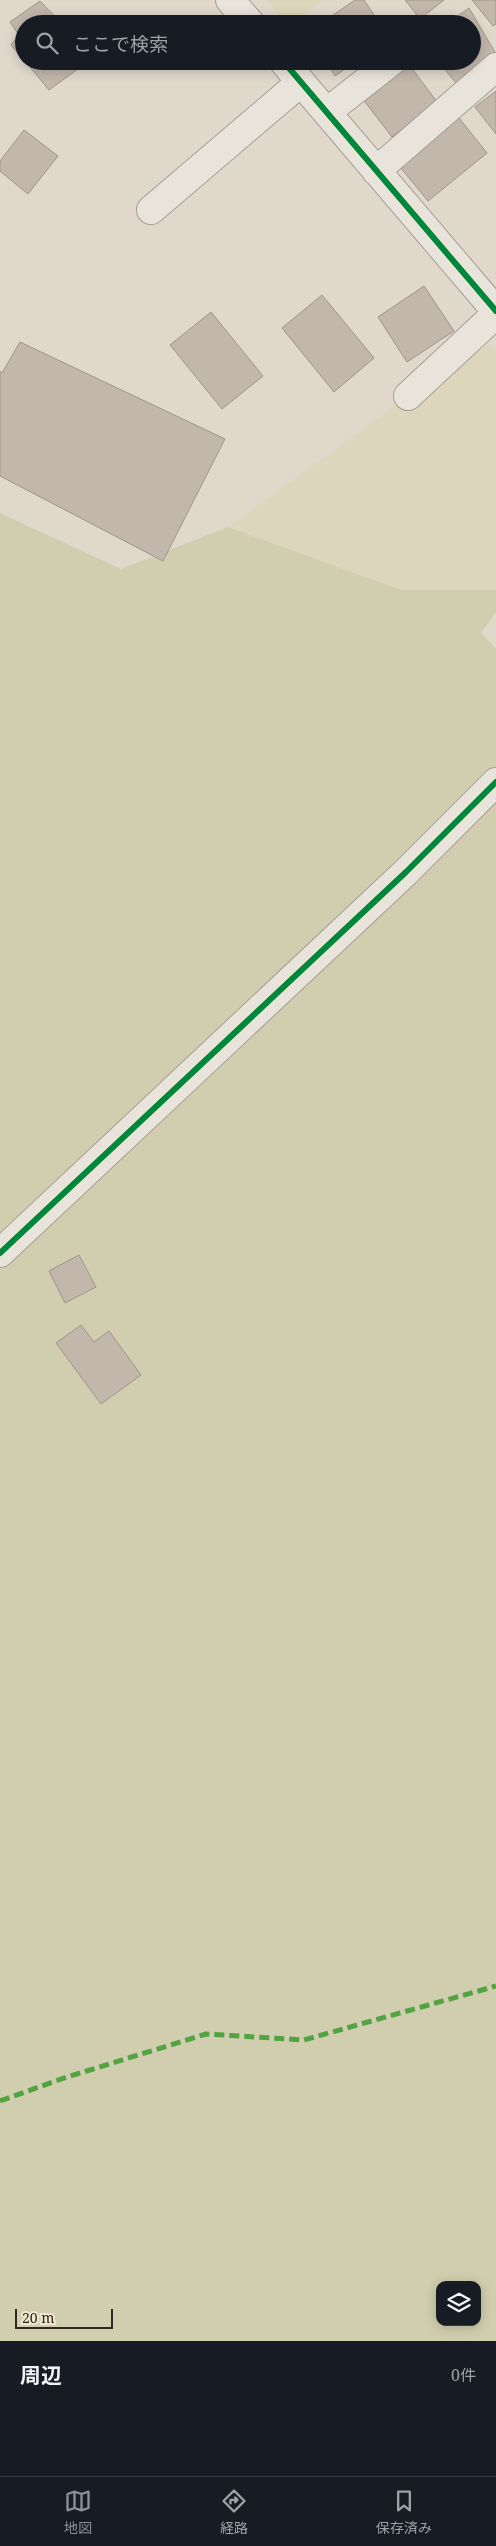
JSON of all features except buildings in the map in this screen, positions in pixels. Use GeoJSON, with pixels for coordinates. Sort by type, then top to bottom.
{"type":"FeatureCollection","features":[{"type":"Feature","properties":{"kind":"street"},"geometry":{"type":"LineString","coordinates":[[230,0],[242,15]]}},
{"type":"Feature","properties":{"kind":"street"},"geometry":{"type":"LineString","coordinates":[[376,171],[496,66]]}},
{"type":"Feature","properties":{"kind":"street"},"geometry":{"type":"LineString","coordinates":[[291,70],[496,313],[408,396]]}},
{"type":"Feature","properties":{"kind":"street"},"geometry":{"type":"LineString","coordinates":[[327,112],[381,70]]}},
{"type":"Feature","properties":{"kind":"street"},"geometry":{"type":"LineString","coordinates":[[151,210],[301,82]]}},
{"type":"Feature","properties":{"kind":"street"},"geometry":{"type":"LineString","coordinates":[[0,1253],[406,872],[496,782]]}},
{"type":"Feature","properties":{"kind":"shaded area"},"geometry":{"type":"Polygon","coordinates":[[[266,0],[324,0],[303,15],[278,15],[266,0]]]}},
{"type":"Feature","properties":{"kind":"shaded area"},"geometry":{"type":"Polygon","coordinates":[[[490,344],[496,351],[496,590],[401,590],[228,527],[408,396],[490,344]]]}},
{"type":"Feature","properties":{"kind":"shaded area"},"geometry":{"type":"Polygon","coordinates":[[[0,513],[121,569],[228,527],[401,590],[496,590],[496,612],[481,633],[496,649],[496,2341],[0,2341],[0,513]]]}},
{"type":"Feature","properties":{"kind":"marked path"},"geometry":{"type":"LineString","coordinates":[[0,2101],[64,2078],[206,2034],[304,2040],[496,1986]]}},
{"type":"Feature","properties":{"kind":"cycle path"},"geometry":{"type":"LineString","coordinates":[[291,70],[496,311]]}},
{"type":"Feature","properties":{"kind":"cycle path"},"geometry":{"type":"LineString","coordinates":[[0,1253],[406,872],[496,782]]}}]}
